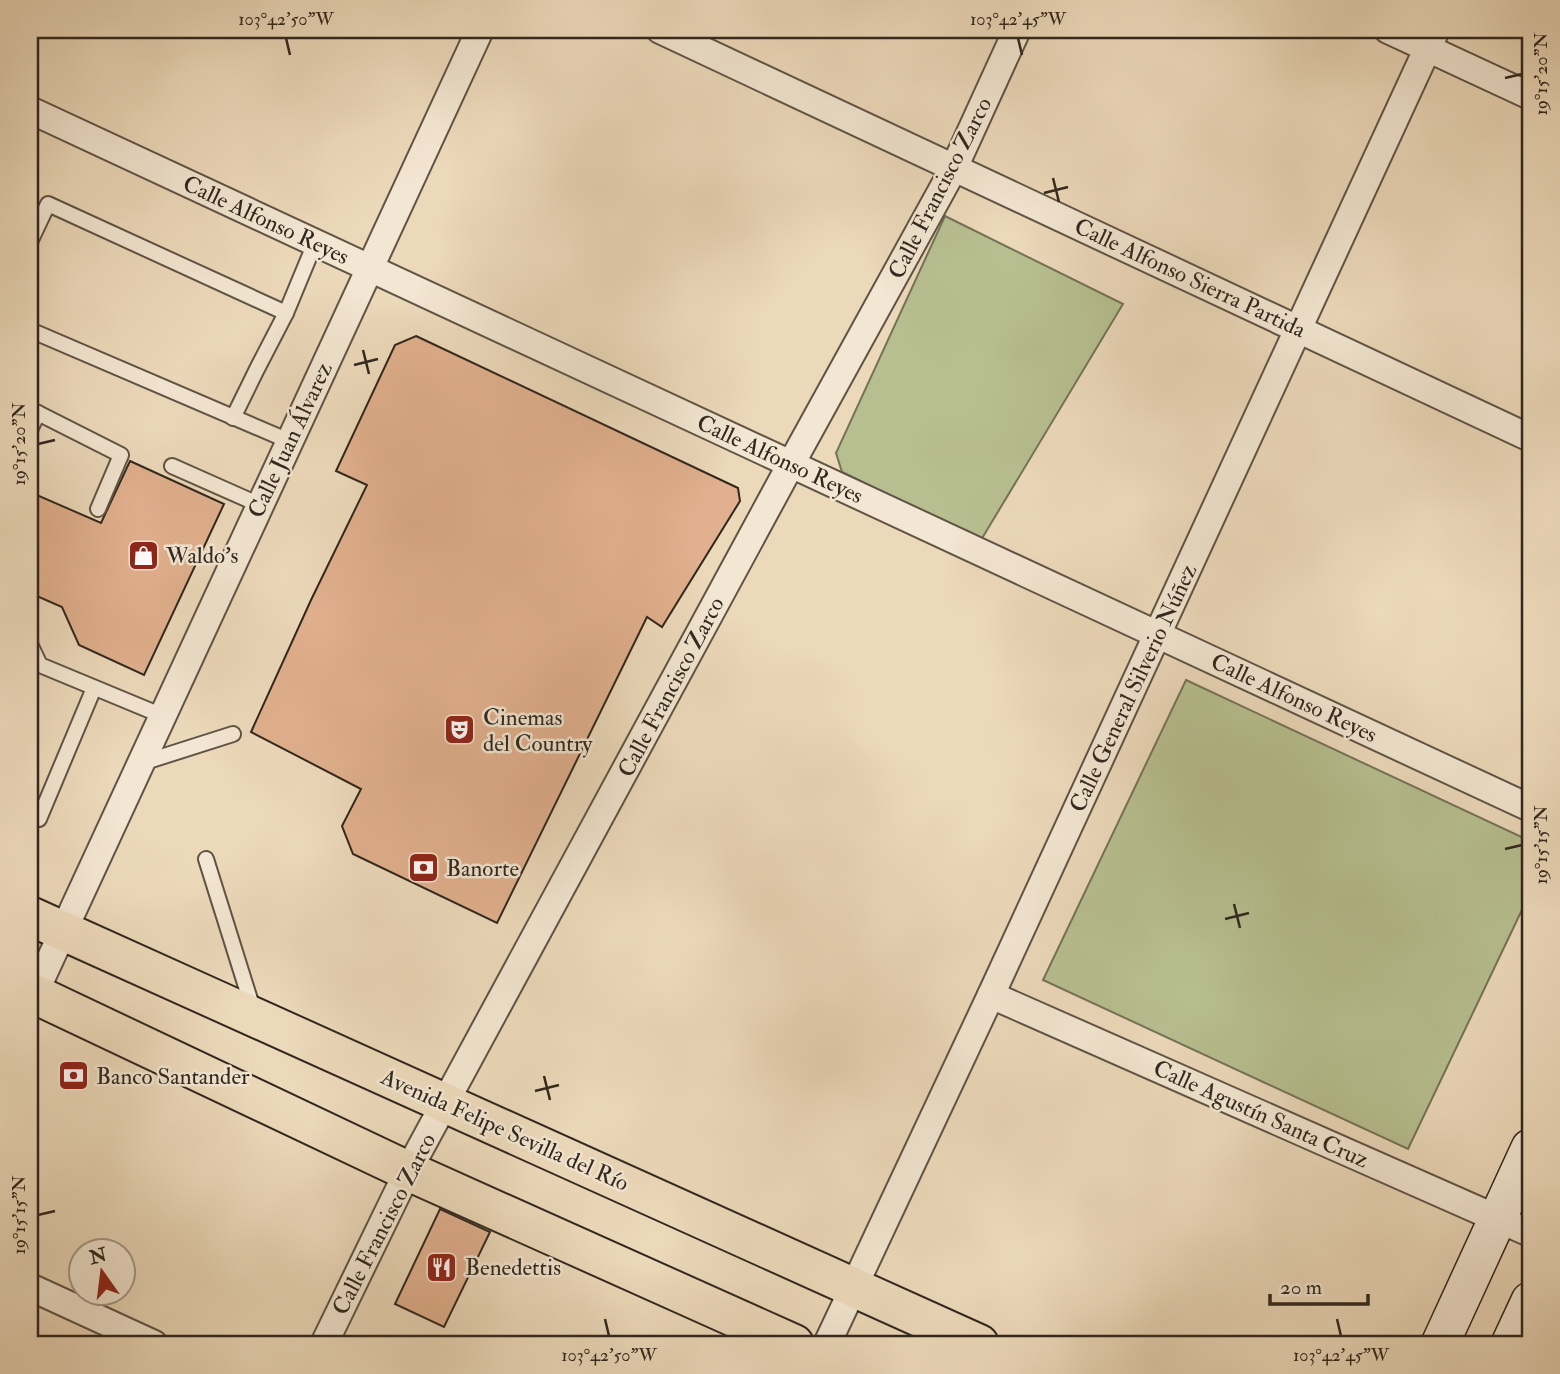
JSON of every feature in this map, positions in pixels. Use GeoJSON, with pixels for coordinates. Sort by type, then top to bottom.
{"type":"FeatureCollection","features":[{"type":"Feature","properties":{"kind":"main road","name":"Avenida Felipe Sevilla del Río"},"geometry":{"type":"LineString","coordinates":[[47,923],[979,1344]]}},
{"type":"Feature","properties":{"kind":"main road"},"geometry":{"type":"LineString","coordinates":[[31,997],[408,1171],[794,1344]]}},
{"type":"Feature","properties":{"kind":"main road"},"geometry":{"type":"LineString","coordinates":[[1440,1344],[1514,1226],[1530,1148]]}},
{"type":"Feature","properties":{"kind":"main road"},"geometry":{"type":"LineString","coordinates":[[1510,1344],[1530,1301]]}},
{"type":"Feature","properties":{"kind":"street","name":"Calle Juan Álvarez"},"geometry":{"type":"LineString","coordinates":[[31,997],[47,923],[141,763],[480,30]]}},
{"type":"Feature","properties":{"kind":"street","name":"Calle Alfonso Sierra Partida"},"geometry":{"type":"LineString","coordinates":[[660,30],[1530,438]]}},
{"type":"Feature","properties":{"kind":"street","name":"Calle Francisco Zarco"},"geometry":{"type":"LineString","coordinates":[[324,1344],[408,1171],[954,168],[1017,30]]}},
{"type":"Feature","properties":{"kind":"street"},"geometry":{"type":"LineString","coordinates":[[1388,30],[1432,39],[1530,96]]}},
{"type":"Feature","properties":{"kind":"street","name":"Calle General Silverio Núñez"},"geometry":{"type":"LineString","coordinates":[[827,1344],[1432,39]]}},
{"type":"Feature","properties":{"kind":"street","name":"Calle Alfonso Reyes"},"geometry":{"type":"LineString","coordinates":[[30,110],[1530,808]]}},
{"type":"Feature","properties":{"kind":"street","name":"Calle Agustín Santa Cruz"},"geometry":{"type":"LineString","coordinates":[[991,995],[1514,1226]]}},
{"type":"Feature","properties":{"kind":"street"},"geometry":{"type":"LineString","coordinates":[[30,1287],[154,1344]]}},
{"type":"Feature","properties":{"kind":"lane"},"geometry":{"type":"LineString","coordinates":[[30,242],[48,204],[286,313]]}},
{"type":"Feature","properties":{"kind":"lane"},"geometry":{"type":"LineString","coordinates":[[233,418],[286,313],[315,243]]}},
{"type":"Feature","properties":{"kind":"lane"},"geometry":{"type":"LineString","coordinates":[[30,330],[289,442]]}},
{"type":"Feature","properties":{"kind":"lane"},"geometry":{"type":"LineString","coordinates":[[30,430],[34,411],[121,455],[98,509]]}},
{"type":"Feature","properties":{"kind":"lane"},"geometry":{"type":"LineString","coordinates":[[172,466],[260,505]]}},
{"type":"Feature","properties":{"kind":"lane"},"geometry":{"type":"LineString","coordinates":[[30,644],[40,665],[163,716]]}},
{"type":"Feature","properties":{"kind":"lane"},"geometry":{"type":"LineString","coordinates":[[30,815],[39,819],[94,688]]}},
{"type":"Feature","properties":{"kind":"lane"},"geometry":{"type":"LineString","coordinates":[[141,763],[233,734]]}},
{"type":"Feature","properties":{"kind":"lane"},"geometry":{"type":"LineString","coordinates":[[206,859],[255,1017]]}},
{"type":"Feature","properties":{"kind":"green space"},"geometry":{"type":"Polygon","coordinates":[[[945,216],[1123,304],[981,540],[842,472],[836,453],[945,216]]]}},
{"type":"Feature","properties":{"kind":"green space"},"geometry":{"type":"Polygon","coordinates":[[[1186,680],[1530,841],[1530,893],[1408,1149],[1043,980],[1186,680]]]}},
{"type":"Feature","properties":{"kind":"building"},"geometry":{"type":"Polygon","coordinates":[[[416,336],[738,488],[740,501],[662,627],[647,617],[497,923],[353,854],[342,826],[361,789],[251,732],[367,485],[336,471],[395,345],[416,336]]]}},
{"type":"Feature","properties":{"kind":"building","name":"Waldo's"},"geometry":{"type":"Polygon","coordinates":[[[130,461],[224,504],[144,675],[79,645],[62,607],[30,593],[30,492],[101,523],[130,461]]]}},
{"type":"Feature","properties":{"kind":"building","name":"Benedettis"},"geometry":{"type":"Polygon","coordinates":[[[440,1209],[490,1232],[444,1327],[395,1304],[440,1209]]]}},
{"type":"Feature","properties":{"kind":"place","name":"Waldo's"},"geometry":{"type":"Point","coordinates":[143,555]}},
{"type":"Feature","properties":{"kind":"place","name":"Cinemas del Country"},"geometry":{"type":"Point","coordinates":[460,730]}},
{"type":"Feature","properties":{"kind":"place","name":"Banorte"},"geometry":{"type":"Point","coordinates":[423,868]}},
{"type":"Feature","properties":{"kind":"place","name":"Banco Santander"},"geometry":{"type":"Point","coordinates":[73,1076]}},
{"type":"Feature","properties":{"kind":"place","name":"Benedettis"},"geometry":{"type":"Point","coordinates":[442,1267]}}]}
